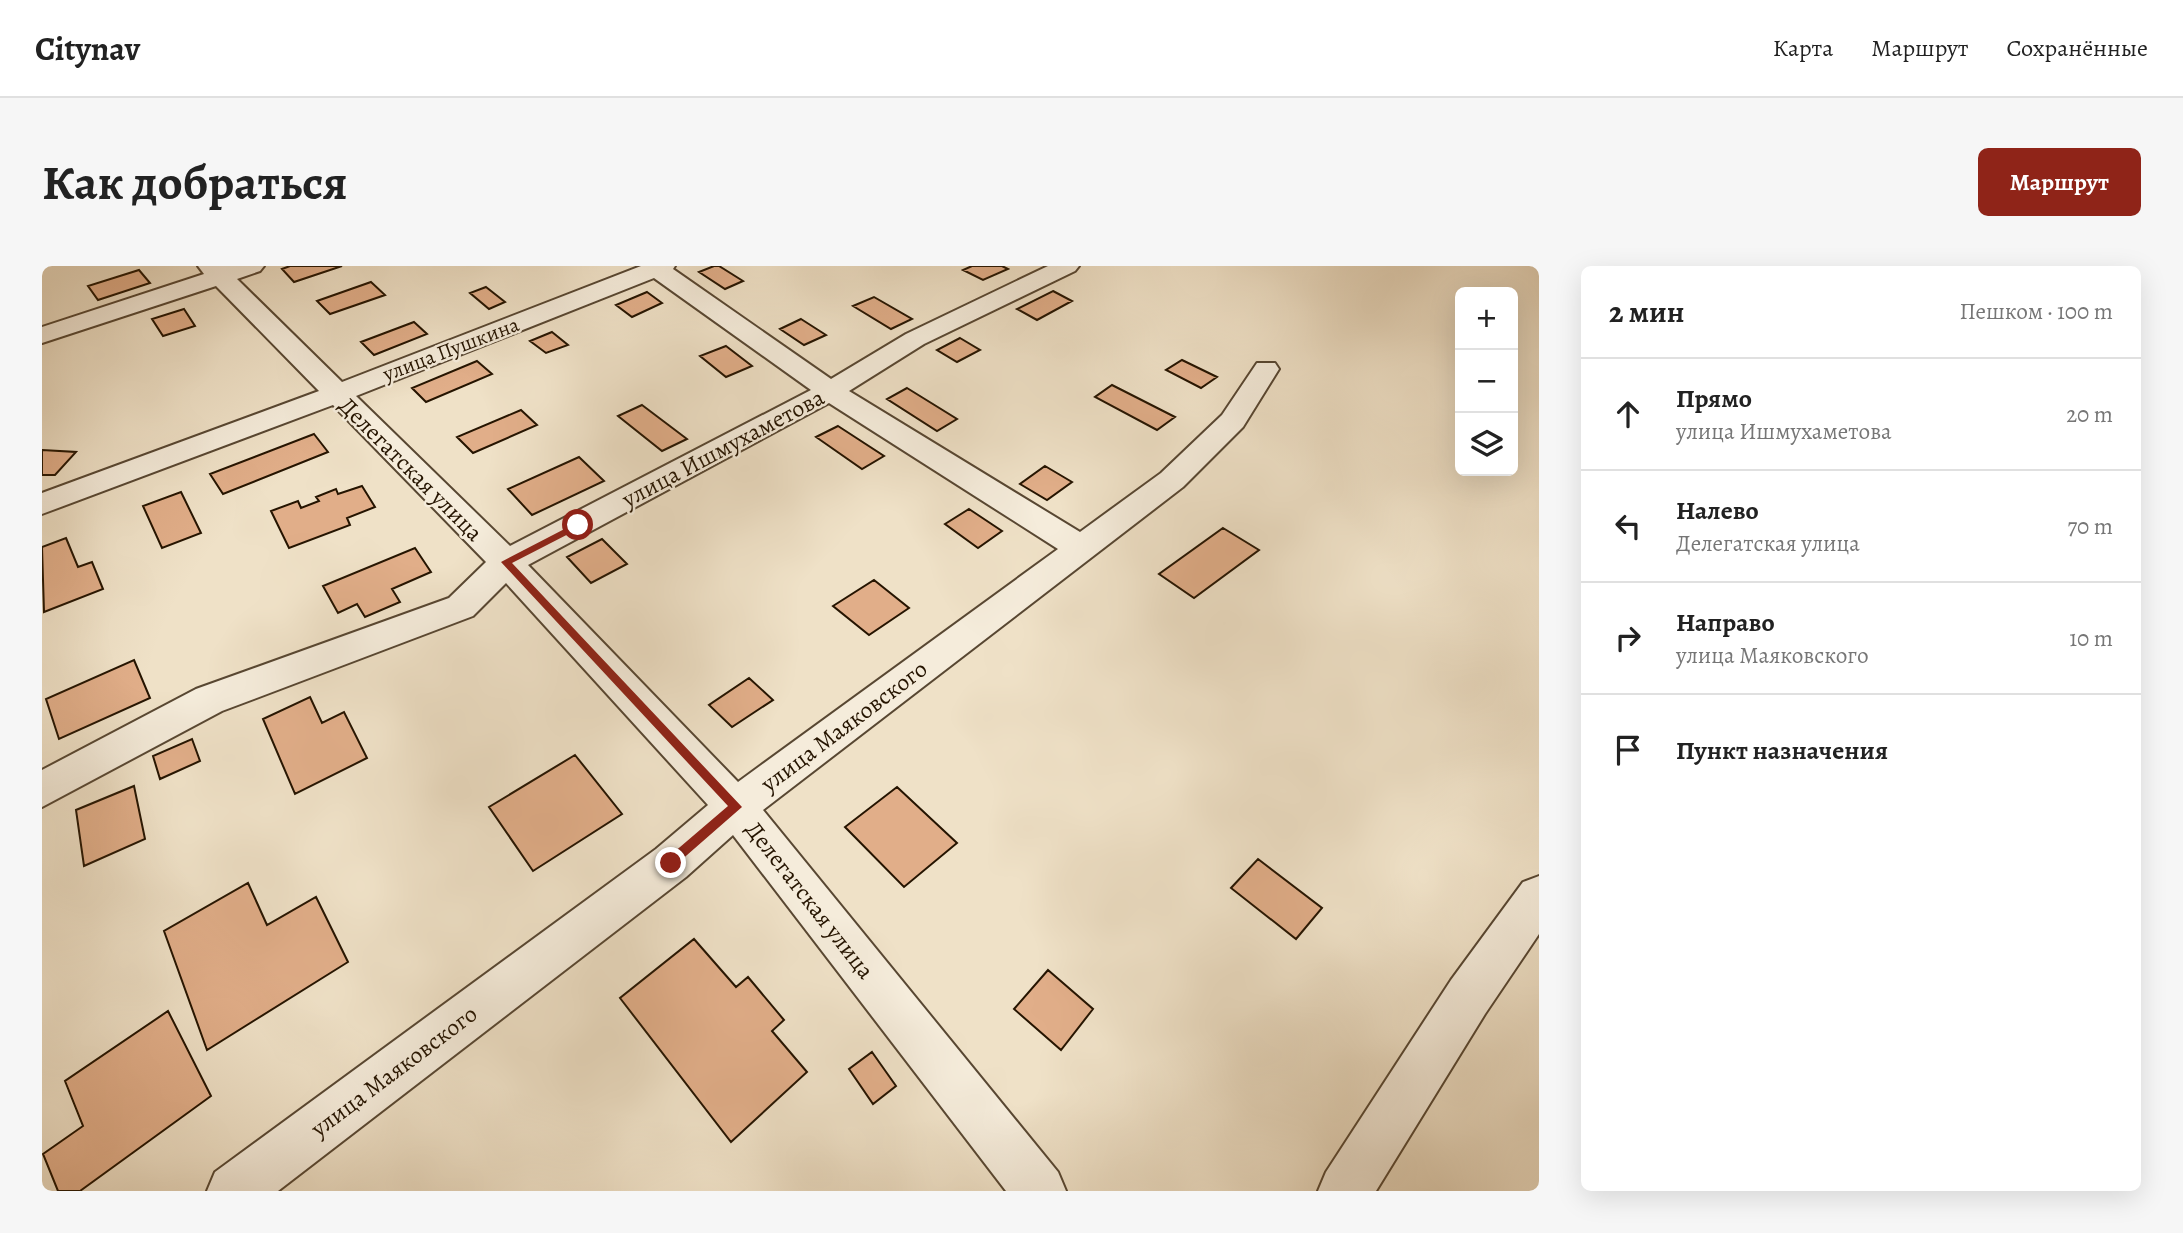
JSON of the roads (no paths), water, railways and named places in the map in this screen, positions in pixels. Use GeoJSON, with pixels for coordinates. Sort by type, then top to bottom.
{"type":"FeatureCollection","features":[{"type":"Feature","properties":{"kind":"street","name":"улица Ишмухаметова"},"geometry":{"type":"LineString","coordinates":[[42,790],[209,700],[461,607],[506,562],[830,391],[915,339],[1067,266]]}},
{"type":"Feature","properties":{"kind":"street"},"geometry":{"type":"LineString","coordinates":[[658,267],[830,391],[1081,548]]}},
{"type":"Feature","properties":{"kind":"street","name":"улица Пушкина"},"geometry":{"type":"LineString","coordinates":[[42,504],[337,394],[658,267]]}},
{"type":"Feature","properties":{"kind":"street"},"geometry":{"type":"LineString","coordinates":[[42,335],[227,269]]}},
{"type":"Feature","properties":{"kind":"street","name":"Делегатская улица"},"geometry":{"type":"LineString","coordinates":[[227,269],[337,394],[506,562],[736,807],[1039,1191]]}},
{"type":"Feature","properties":{"kind":"street","name":"улица Маяковского"},"geometry":{"type":"LineString","coordinates":[[234,1191],[671,863],[736,807],[1172,480],[1233,421],[1266,369]]}},
{"type":"Feature","properties":{"kind":"street"},"geometry":{"type":"LineString","coordinates":[[1345,1191],[1468,998],[1539,897]]}}]}
